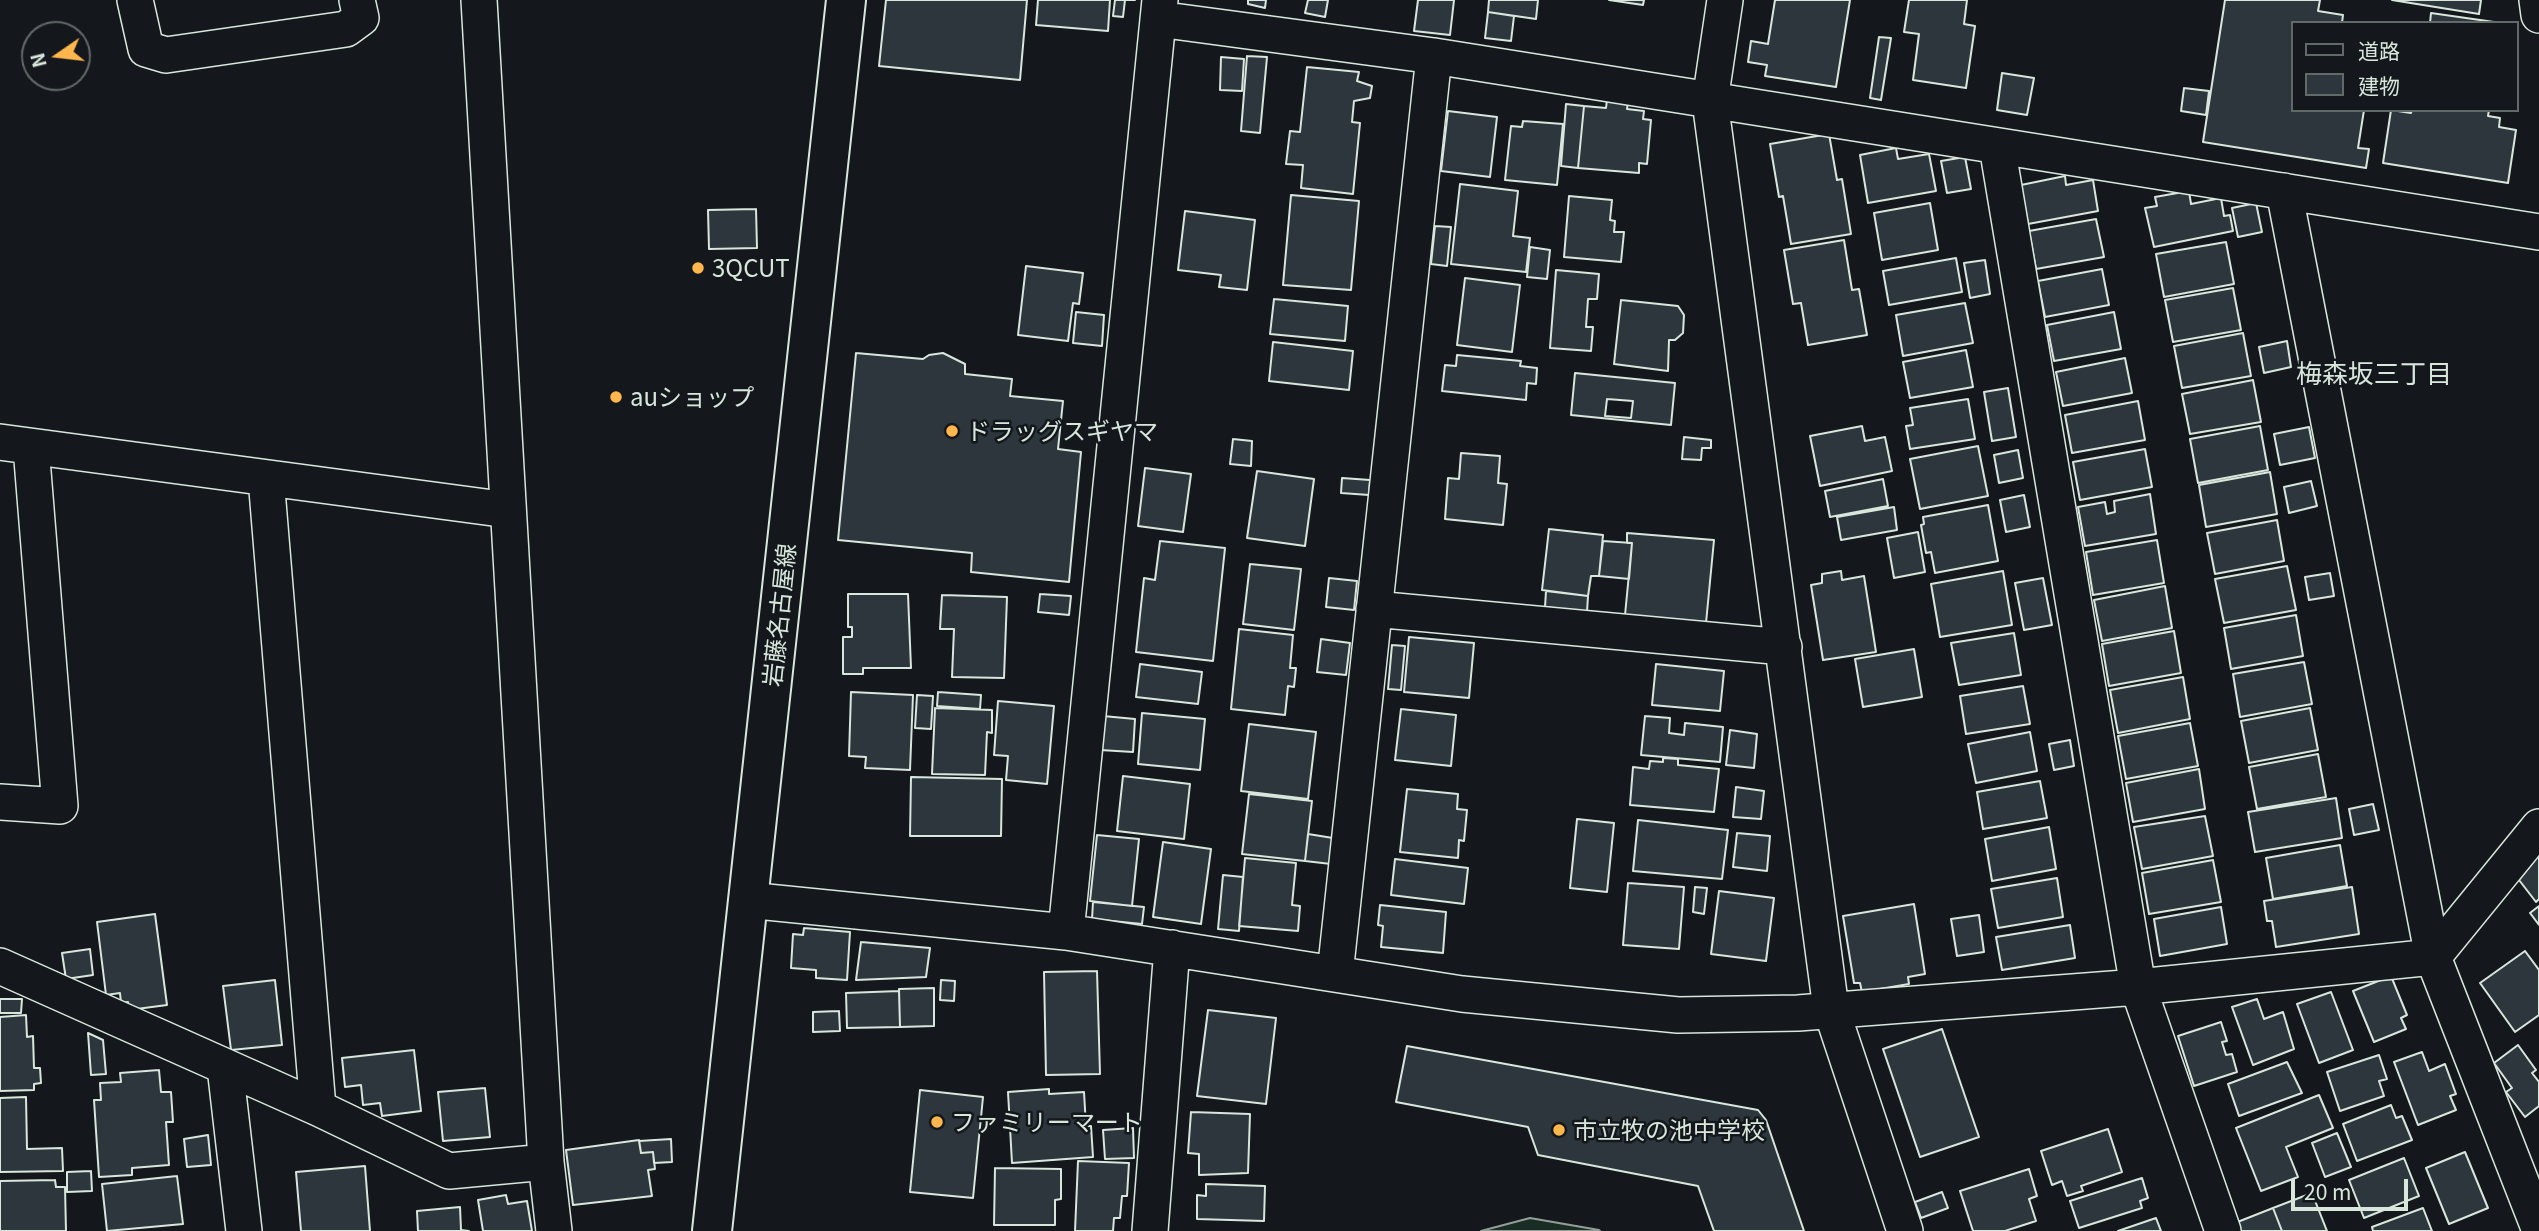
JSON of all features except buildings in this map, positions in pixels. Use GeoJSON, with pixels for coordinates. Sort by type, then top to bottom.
{"type":"FeatureCollection","features":[{"type":"Feature","properties":{"kind":"main road","name":"岩藤名古屋線"},"geometry":{"type":"LineString","coordinates":[[712,1231],[846,0]]}},
{"type":"Feature","properties":{"kind":"street"},"geometry":{"type":"LineString","coordinates":[[135,0],[146,49],[166,55],[346,29],[361,18],[357,0]]}},
{"type":"Feature","properties":{"kind":"street"},"geometry":{"type":"LineString","coordinates":[[479,0],[546,1162],[554,1231]]}},
{"type":"Feature","properties":{"kind":"street"},"geometry":{"type":"LineString","coordinates":[[1725,0],[1710,101],[1831,1009],[1905,1231]]}},
{"type":"Feature","properties":{"kind":"street"},"geometry":{"type":"LineString","coordinates":[[2537,0],[2539,15]]}},
{"type":"Feature","properties":{"kind":"street"},"geometry":{"type":"LineString","coordinates":[[1066,932],[1159,9],[1710,101],[2539,233]]}},
{"type":"Feature","properties":{"kind":"street"},"geometry":{"type":"LineString","coordinates":[[1335,974],[1434,56]]}},
{"type":"Feature","properties":{"kind":"street"},"geometry":{"type":"LineString","coordinates":[[1997,146],[2138,987],[2223,1231]]}},
{"type":"Feature","properties":{"kind":"street"},"geometry":{"type":"LineString","coordinates":[[2284,191],[2433,957],[2539,1228]]}},
{"type":"Feature","properties":{"kind":"street"},"geometry":{"type":"LineString","coordinates":[[0,802],[60,806],[15,444],[508,510]]}},
{"type":"Feature","properties":{"kind":"street"},"geometry":{"type":"LineString","coordinates":[[266,478],[318,1108]]}},
{"type":"Feature","properties":{"kind":"street"},"geometry":{"type":"LineString","coordinates":[[1374,609],[1784,647]]}},
{"type":"Feature","properties":{"kind":"street"},"geometry":{"type":"LineString","coordinates":[[747,900],[1066,932],[1462,994],[1678,1015],[1831,1009],[2138,987],[2433,957],[2539,827]]}},
{"type":"Feature","properties":{"kind":"street"},"geometry":{"type":"LineString","coordinates":[[1150,1231],[1172,948]]}},
{"type":"Feature","properties":{"kind":"street"},"geometry":{"type":"LineString","coordinates":[[0,966],[318,1108],[449,1171],[546,1162]]}},
{"type":"Feature","properties":{"kind":"street"},"geometry":{"type":"LineString","coordinates":[[225,1066],[244,1231]]}},
{"type":"Feature","properties":{"kind":"green space"},"geometry":{"type":"Polygon","coordinates":[[[1530,1218],[1599,1230],[1600,1231],[1481,1231],[1530,1218]]]}},
{"type":"Feature","properties":{"kind":"place","name":"3QCUT"},"geometry":{"type":"Point","coordinates":[698,268]}},
{"type":"Feature","properties":{"kind":"place","name":"auショップ"},"geometry":{"type":"Point","coordinates":[616,397]}},
{"type":"Feature","properties":{"kind":"place","name":"ドラッグスギヤマ"},"geometry":{"type":"Point","coordinates":[952,431]}},
{"type":"Feature","properties":{"kind":"place","name":"ファミリーマート"},"geometry":{"type":"Point","coordinates":[937,1122]}},
{"type":"Feature","properties":{"kind":"place","name":"市立牧の池中学校"},"geometry":{"type":"Point","coordinates":[1559,1130]}},
{"type":"Feature","properties":{"kind":"district","name":"梅森坂三丁目"},"geometry":{"type":"Point","coordinates":[2374,373]}}]}
